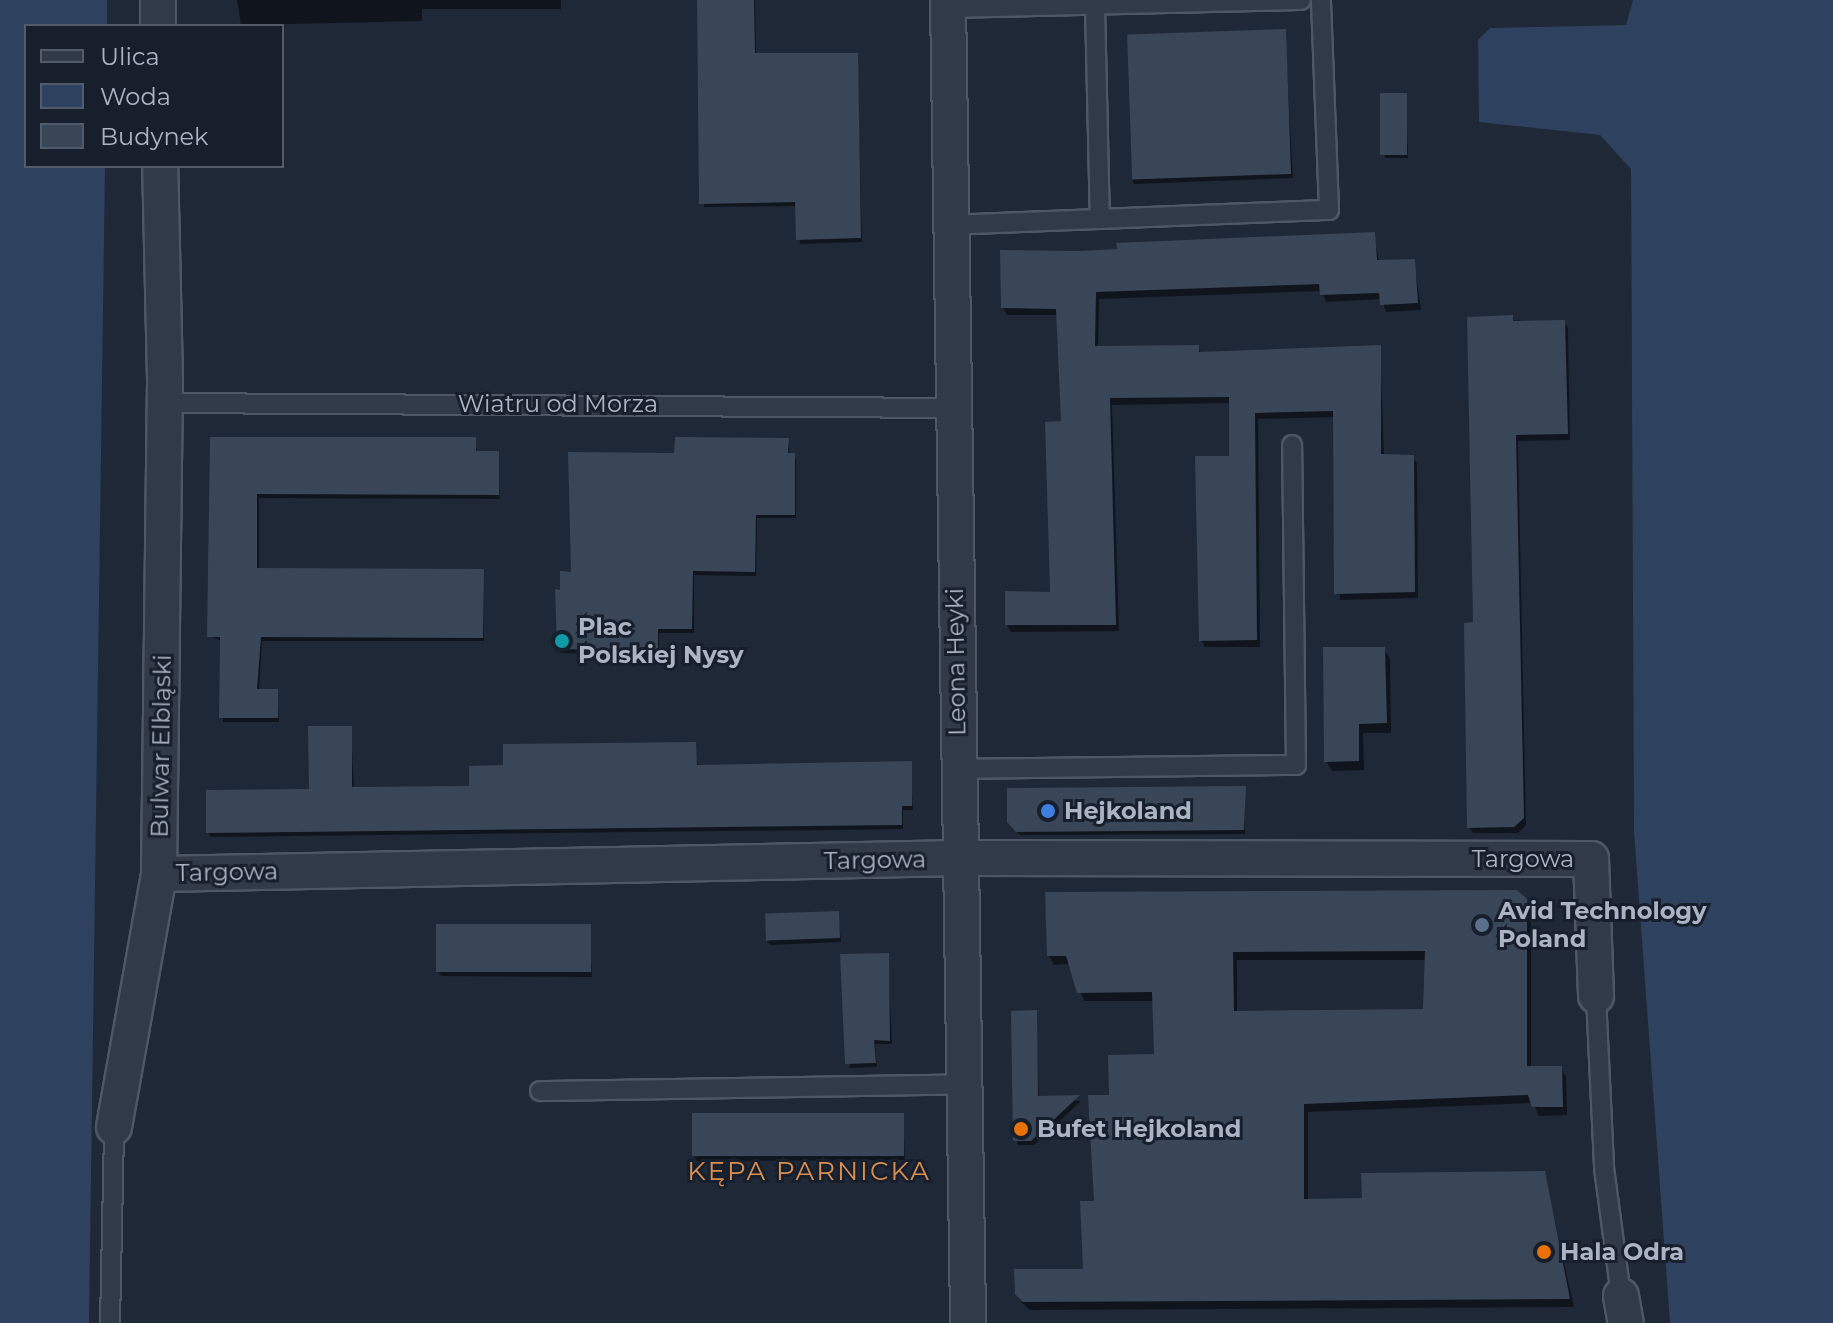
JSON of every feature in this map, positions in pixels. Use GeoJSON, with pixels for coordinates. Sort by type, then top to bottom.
{"type":"FeatureCollection","features":[{"type":"Feature","properties":{"kind":"street"},"geometry":{"type":"LineString","coordinates":[[158,0],[158,24]]}},
{"type":"Feature","properties":{"kind":"street","name":"Leona Heyki"},"geometry":{"type":"LineString","coordinates":[[948,4],[968,1323]]}},
{"type":"Feature","properties":{"kind":"street","name":"Bulwar Elbląski"},"geometry":{"type":"LineString","coordinates":[[114,1127],[159,874],[164,403],[160,168]]}},
{"type":"Feature","properties":{"kind":"street","name":"Targowa"},"geometry":{"type":"LineString","coordinates":[[159,874],[960,858],[1591,859],[1596,996]]}},
{"type":"Feature","properties":{"kind":"lane"},"geometry":{"type":"LineString","coordinates":[[948,4],[1095,5],[1301,0]]}},
{"type":"Feature","properties":{"kind":"lane"},"geometry":{"type":"LineString","coordinates":[[950,225],[1329,210],[1321,0]]}},
{"type":"Feature","properties":{"kind":"lane"},"geometry":{"type":"LineString","coordinates":[[1095,5],[1100,219]]}},
{"type":"Feature","properties":{"kind":"lane","name":"Wiatru od Morza"},"geometry":{"type":"LineString","coordinates":[[164,403],[952,408]]}},
{"type":"Feature","properties":{"kind":"lane"},"geometry":{"type":"LineString","coordinates":[[958,769],[1296,765],[1292,445]]}},
{"type":"Feature","properties":{"kind":"lane"},"geometry":{"type":"LineString","coordinates":[[1596,996],[1604,1168],[1624,1310]]}},
{"type":"Feature","properties":{"kind":"lane"},"geometry":{"type":"LineString","coordinates":[[540,1091],[964,1084]]}},
{"type":"Feature","properties":{"kind":"lane","name":"Bulwar Elbląski"},"geometry":{"type":"LineString","coordinates":[[110,1323],[114,1127]]}},
{"type":"Feature","properties":{"kind":"water"},"geometry":{"type":"Polygon","coordinates":[[[0,0],[107,0],[107,24],[24,24],[24,168],[105,168],[89,1323],[0,1323],[0,0]]]}},
{"type":"Feature","properties":{"kind":"water"},"geometry":{"type":"Polygon","coordinates":[[[1633,0],[1833,0],[1833,1323],[1670,1323],[1634,831],[1631,169],[1600,135],[1479,122],[1478,40],[1490,28],[1626,25],[1633,0]]]}},
{"type":"Feature","properties":{"kind":"building"},"geometry":{"type":"Polygon","coordinates":[[[697,0],[754,0],[755,53],[858,53],[861,238],[796,240],[795,202],[699,204],[697,0]]]}},
{"type":"Feature","properties":{"kind":"building"},"geometry":{"type":"Polygon","coordinates":[[[1286,29],[1291,174],[1132,179],[1127,35],[1286,29]]]}},
{"type":"Feature","properties":{"kind":"building"},"geometry":{"type":"Polygon","coordinates":[[[1380,93],[1407,93],[1407,155],[1380,155],[1380,93]]]}},
{"type":"Feature","properties":{"kind":"building"},"geometry":{"type":"Polygon","coordinates":[[[1375,232],[1377,260],[1415,259],[1418,303],[1380,305],[1379,293],[1320,295],[1319,284],[1096,292],[1095,346],[1199,345],[1199,352],[1381,345],[1381,454],[1414,455],[1415,592],[1334,594],[1333,411],[1255,413],[1257,640],[1199,641],[1195,456],[1229,456],[1229,397],[1110,398],[1116,625],[1005,625],[1005,591],[1050,592],[1045,422],[1061,421],[1056,309],[1001,308],[1000,250],[1080,251],[1117,249],[1116,243],[1375,232]]]}},
{"type":"Feature","properties":{"kind":"building"},"geometry":{"type":"Polygon","coordinates":[[[1513,315],[1513,321],[1565,320],[1568,434],[1516,435],[1524,818],[1514,827],[1467,828],[1464,623],[1473,622],[1467,317],[1513,315]]]}},
{"type":"Feature","properties":{"kind":"building"},"geometry":{"type":"Polygon","coordinates":[[[210,437],[476,437],[476,451],[499,451],[499,495],[257,494],[257,568],[484,569],[483,638],[261,637],[257,689],[278,689],[278,718],[219,718],[220,637],[207,637],[210,437]]]}},
{"type":"Feature","properties":{"kind":"building"},"geometry":{"type":"Polygon","coordinates":[[[675,437],[789,438],[788,453],[795,453],[795,515],[756,515],[755,572],[693,571],[692,629],[658,629],[658,651],[557,649],[555,589],[560,590],[560,571],[571,572],[568,452],[674,453],[675,437]]]}},
{"type":"Feature","properties":{"kind":"building"},"geometry":{"type":"Polygon","coordinates":[[[1323,647],[1385,647],[1387,723],[1359,724],[1359,761],[1324,762],[1323,647]]]}},
{"type":"Feature","properties":{"kind":"building"},"geometry":{"type":"Polygon","coordinates":[[[308,726],[352,726],[352,787],[469,786],[469,766],[503,765],[503,744],[696,742],[697,765],[912,761],[912,806],[902,806],[902,825],[206,833],[206,790],[309,789],[308,726]]]}},
{"type":"Feature","properties":{"kind":"building"},"geometry":{"type":"Polygon","coordinates":[[[1246,786],[1244,830],[1016,832],[1007,822],[1007,788],[1246,786]]]}},
{"type":"Feature","properties":{"kind":"building"},"geometry":{"type":"Polygon","coordinates":[[[1517,890],[1527,899],[1527,1066],[1562,1066],[1563,1107],[1532,1107],[1528,1095],[1304,1104],[1304,1199],[1362,1198],[1361,1173],[1545,1171],[1570,1299],[1023,1302],[1015,1294],[1014,1269],[1083,1269],[1080,1201],[1094,1201],[1088,1095],[1109,1095],[1108,1055],[1154,1054],[1152,992],[1077,993],[1066,956],[1047,956],[1045,892],[1517,890]],[[1425,951],[1233,952],[1234,1011],[1423,1009],[1425,951]]]}},
{"type":"Feature","properties":{"kind":"building"},"geometry":{"type":"Polygon","coordinates":[[[839,911],[840,938],[766,941],[765,914],[839,911]]]}},
{"type":"Feature","properties":{"kind":"building"},"geometry":{"type":"Polygon","coordinates":[[[436,924],[591,924],[591,972],[436,972],[436,924]]]}},
{"type":"Feature","properties":{"kind":"building"},"geometry":{"type":"Polygon","coordinates":[[[889,953],[890,1041],[874,1040],[876,1063],[845,1064],[840,954],[889,953]]]}},
{"type":"Feature","properties":{"kind":"building"},"geometry":{"type":"Polygon","coordinates":[[[1037,1010],[1038,1096],[1080,1095],[1031,1141],[1013,1141],[1011,1011],[1037,1010]]]}},
{"type":"Feature","properties":{"kind":"building"},"geometry":{"type":"Polygon","coordinates":[[[692,1113],[904,1113],[904,1156],[692,1156],[692,1113]]]}},
{"type":"Feature","properties":{"kind":"place","name":"Plac Polskiej Nysy"},"geometry":{"type":"Point","coordinates":[562,641]}},
{"type":"Feature","properties":{"kind":"place","name":"Hejkoland"},"geometry":{"type":"Point","coordinates":[1048,811]}},
{"type":"Feature","properties":{"kind":"place","name":"Avid Technology Poland"},"geometry":{"type":"Point","coordinates":[1482,925]}},
{"type":"Feature","properties":{"kind":"place","name":"Bufet Hejkoland"},"geometry":{"type":"Point","coordinates":[1021,1129]}},
{"type":"Feature","properties":{"kind":"place","name":"Hala Odra"},"geometry":{"type":"Point","coordinates":[1544,1252]}},
{"type":"Feature","properties":{"kind":"district","name":"KĘPA PARNICKA"},"geometry":{"type":"Point","coordinates":[809,1172]}}]}
